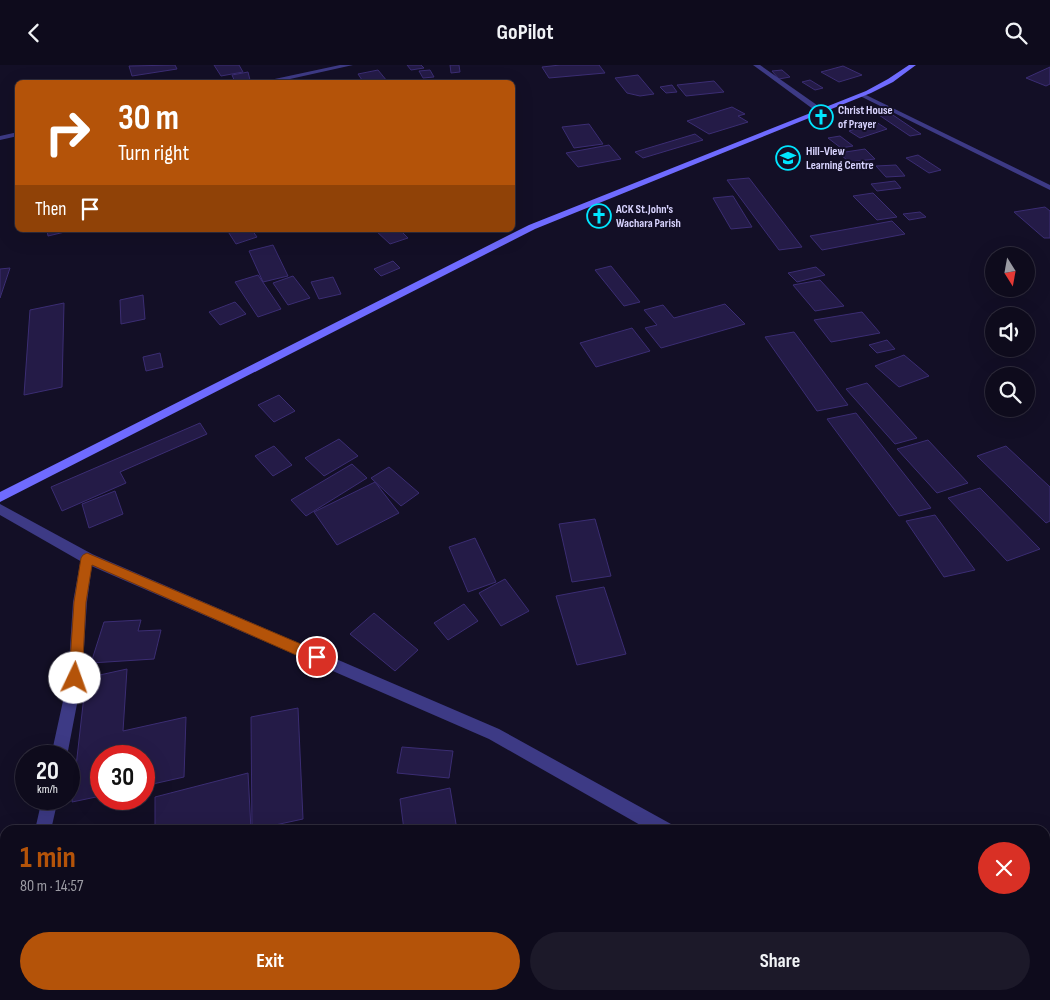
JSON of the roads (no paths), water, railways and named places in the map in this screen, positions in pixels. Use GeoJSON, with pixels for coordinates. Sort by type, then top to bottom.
{"type":"FeatureCollection","features":[{"type":"Feature","properties":{"kind":"main road"},"geometry":{"type":"LineString","coordinates":[[0,497],[532,227],[820,110],[864,96],[913,65]]}},
{"type":"Feature","properties":{"kind":"street"},"geometry":{"type":"LineString","coordinates":[[275,80],[350,65]]}},
{"type":"Feature","properties":{"kind":"street"},"geometry":{"type":"LineString","coordinates":[[756,65],[820,110]]}},
{"type":"Feature","properties":{"kind":"street"},"geometry":{"type":"LineString","coordinates":[[864,96],[1050,188]]}},
{"type":"Feature","properties":{"kind":"street"},"geometry":{"type":"LineString","coordinates":[[0,138],[15,136]]}},
{"type":"Feature","properties":{"kind":"street"},"geometry":{"type":"LineString","coordinates":[[0,509],[87,558],[494,734],[656,825]]}},
{"type":"Feature","properties":{"kind":"street"},"geometry":{"type":"LineString","coordinates":[[61,745],[75,678],[80,602],[87,558]]}},
{"type":"Feature","properties":{"kind":"street"},"geometry":{"type":"LineString","coordinates":[[44,825],[48,810]]}},
{"type":"Feature","properties":{"kind":"place","name":"Christ House of Prayer"},"geometry":{"type":"Point","coordinates":[821,117]}},
{"type":"Feature","properties":{"kind":"place","name":"Hill-View Learning Centre"},"geometry":{"type":"Point","coordinates":[788,158]}},
{"type":"Feature","properties":{"kind":"place","name":"ACK St.John's Wachara Parish"},"geometry":{"type":"Point","coordinates":[599,216]}}]}
